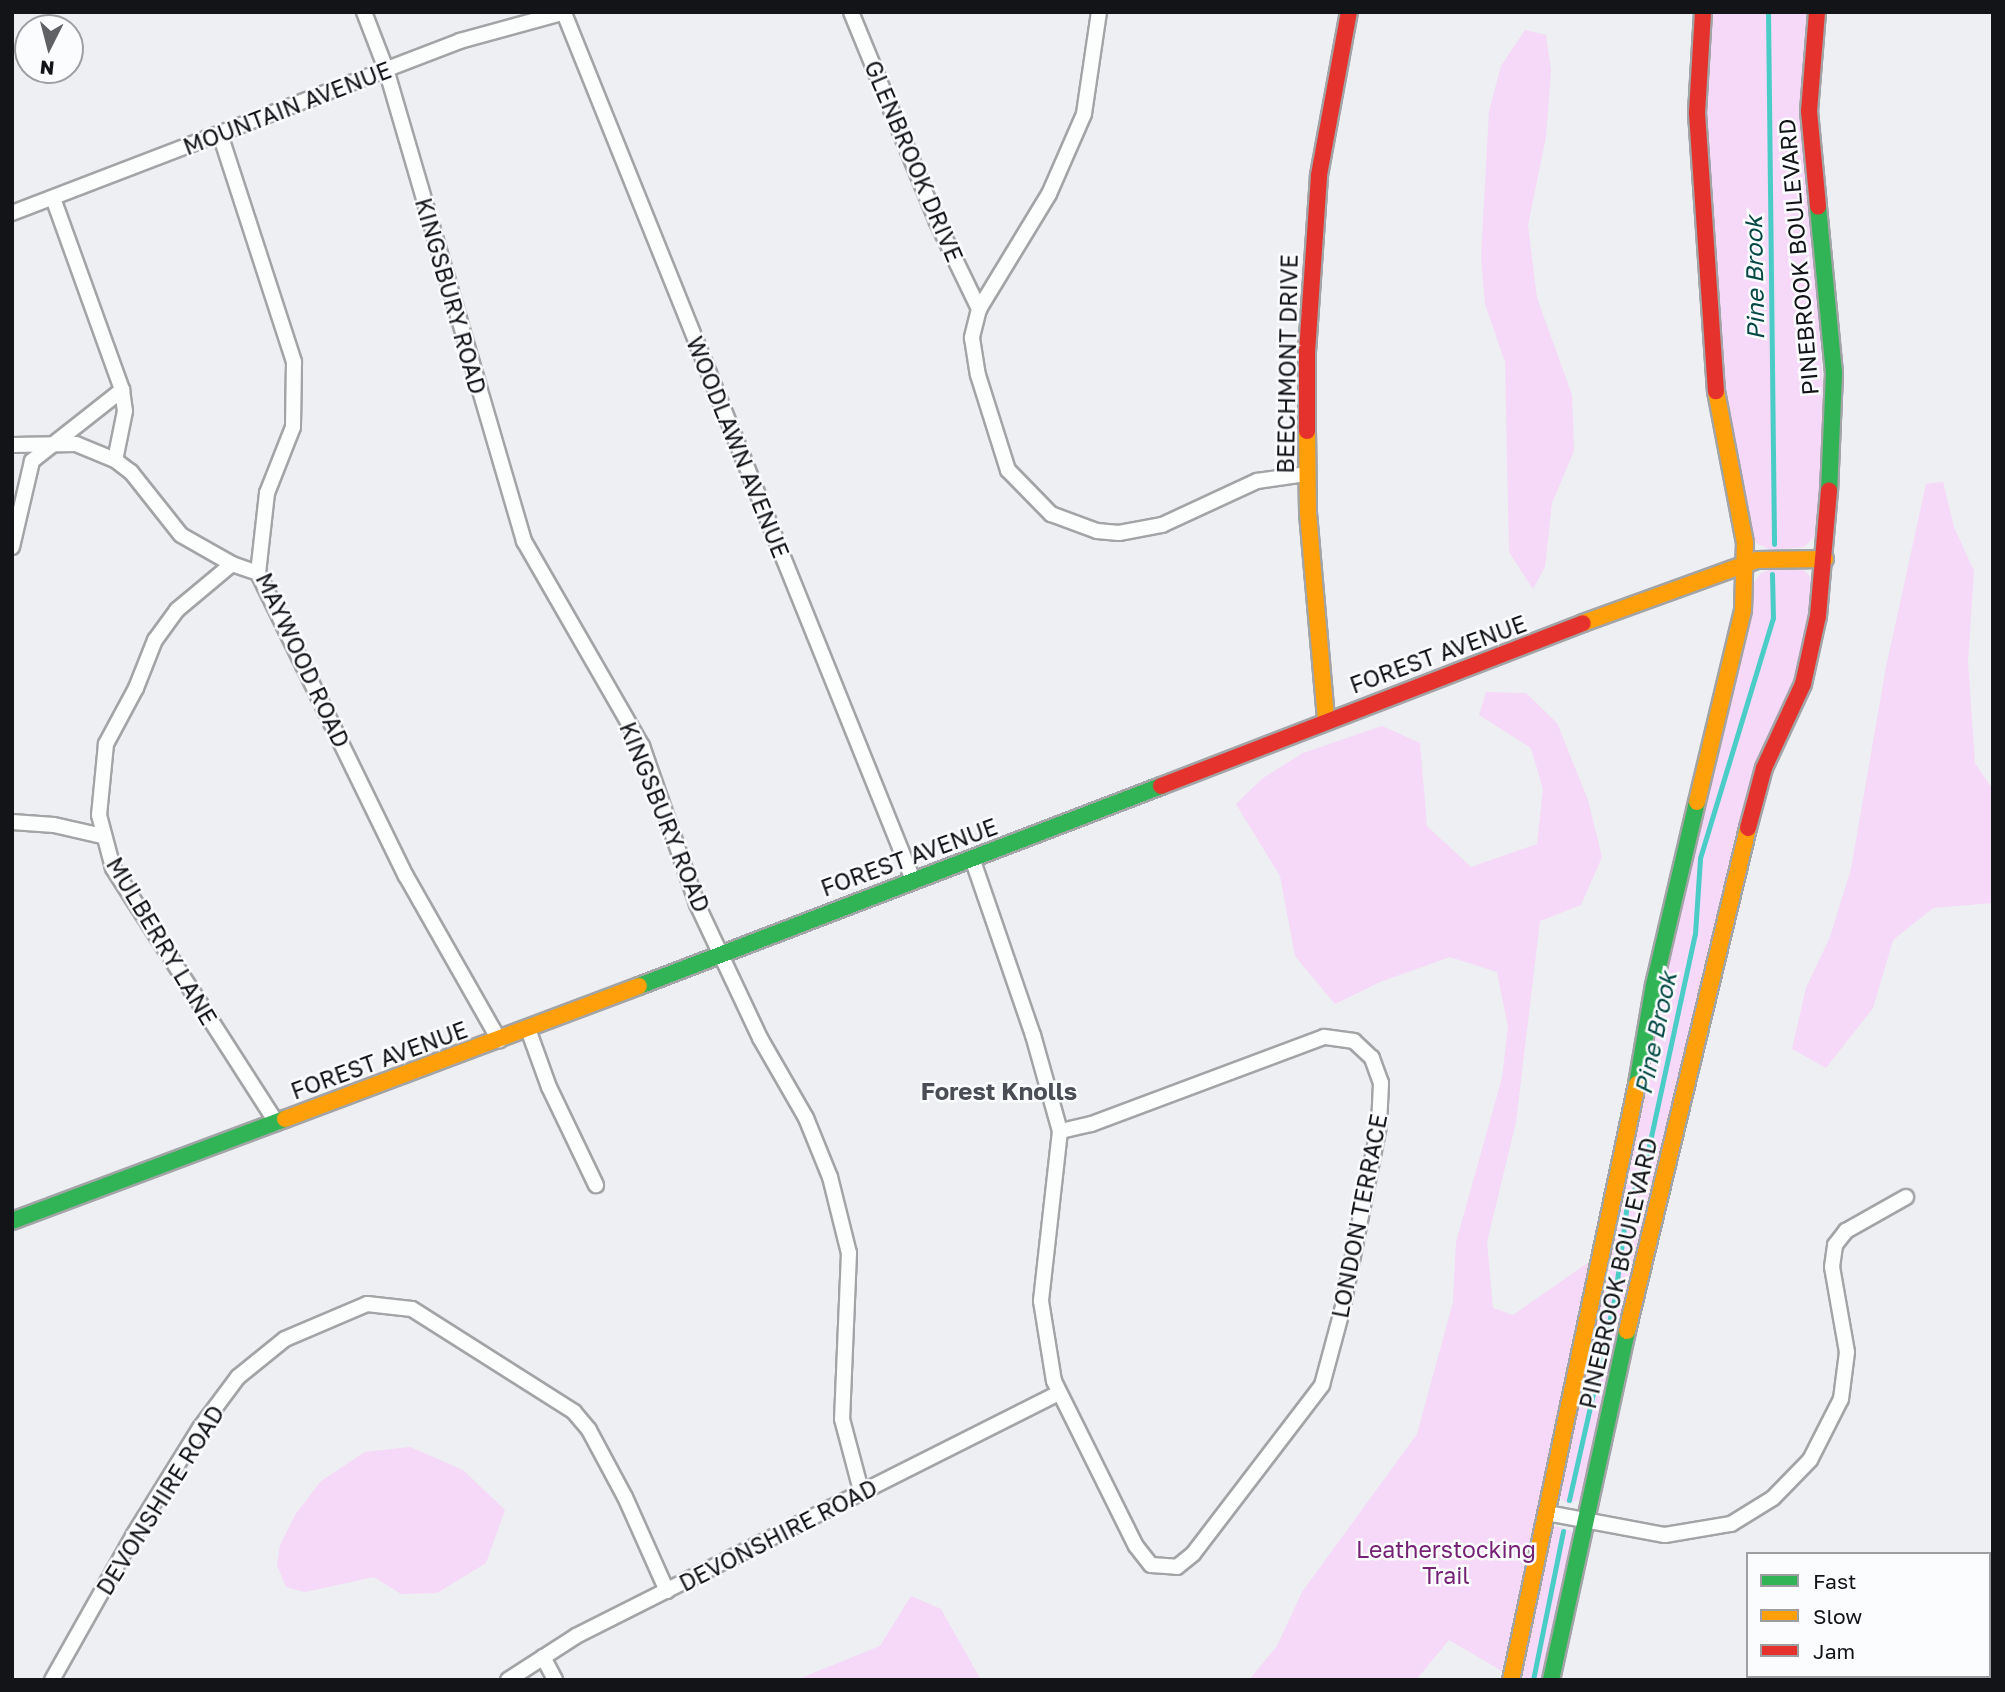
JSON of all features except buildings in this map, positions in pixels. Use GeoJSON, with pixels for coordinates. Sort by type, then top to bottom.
{"type":"FeatureCollection","features":[{"type":"Feature","properties":{"kind":"street","name":"KINGSBURY ROAD"},"geometry":{"type":"LineString","coordinates":[[364,12],[386,69],[524,541],[642,746],[697,904],[723,952],[760,1038],[806,1118],[830,1177],[849,1263],[841,1353],[842,1419],[853,1476],[862,1494]]}},
{"type":"Feature","properties":{"kind":"street","name":"GLENBROOK DRIVE"},"geometry":{"type":"LineString","coordinates":[[851,12],[937,222],[979,309]]}},
{"type":"Feature","properties":{"kind":"street"},"geometry":{"type":"LineString","coordinates":[[1099,12],[1092,84],[1070,150],[1049,194],[979,309],[972,338],[998,443],[1021,487],[1051,514],[1097,531],[1138,531],[1162,525],[1256,481],[1306,474]]}},
{"type":"Feature","properties":{"kind":"street","name":"BEECHMONT DRIVE"},"geometry":{"type":"LineString","coordinates":[[1326,719],[1306,474],[1313,236],[1331,95],[1349,12]]}},
{"type":"Feature","properties":{"kind":"street","name":"PINEBROOK BOULEVARD"},"geometry":{"type":"LineString","coordinates":[[1511,1680],[1625,1159],[1645,1030],[1679,868],[1735,655],[1746,563],[1712,368],[1696,103],[1703,12]]}},
{"type":"Feature","properties":{"kind":"street","name":"PINEBROOK BOULEVARD"},"geometry":{"type":"LineString","coordinates":[[1551,1680],[1659,1186],[1705,1022],[1752,810],[1764,768],[1809,664],[1825,559],[1834,373],[1809,111],[1817,12]]}},
{"type":"Feature","properties":{"kind":"street","name":"MOUNTAIN AVENUE"},"geometry":{"type":"LineString","coordinates":[[12,214],[460,41],[565,13]]}},
{"type":"Feature","properties":{"kind":"street","name":"WOODLAWN AVENUE"},"geometry":{"type":"LineString","coordinates":[[565,13],[913,880]]}},
{"type":"Feature","properties":{"kind":"street","name":"MAYWOOD ROAD"},"geometry":{"type":"LineString","coordinates":[[220,134],[294,362],[293,428],[267,493],[258,573],[406,876],[499,1040]]}},
{"type":"Feature","properties":{"kind":"street"},"geometry":{"type":"LineString","coordinates":[[53,198],[122,390],[125,411],[116,460]]}},
{"type":"Feature","properties":{"kind":"street"},"geometry":{"type":"LineString","coordinates":[[13,536],[25,477],[46,447],[122,390]]}},
{"type":"Feature","properties":{"kind":"street"},"geometry":{"type":"LineString","coordinates":[[12,446],[30,443],[46,447],[76,444],[116,460],[131,472],[181,535],[232,564],[258,573]]}},
{"type":"Feature","properties":{"kind":"street","name":"FOREST AVENUE"},"geometry":{"type":"LineString","coordinates":[[12,1221],[528,1029],[1326,719],[1746,563],[1825,559]]}},
{"type":"Feature","properties":{"kind":"street","name":"MULBERRY LANE"},"geometry":{"type":"LineString","coordinates":[[232,564],[177,610],[155,640],[136,688],[106,744],[100,785],[102,836],[113,868],[277,1123]]}},
{"type":"Feature","properties":{"kind":"street"},"geometry":{"type":"LineString","coordinates":[[12,822],[54,825],[102,836]]}},
{"type":"Feature","properties":{"kind":"street"},"geometry":{"type":"LineString","coordinates":[[971,859],[1033,1035],[1059,1131],[1041,1300],[1042,1330],[1059,1392]]}},
{"type":"Feature","properties":{"kind":"street"},"geometry":{"type":"LineString","coordinates":[[528,1029],[549,1087],[596,1185]]}},
{"type":"Feature","properties":{"kind":"street","name":"LONDON TERRACE"},"geometry":{"type":"LineString","coordinates":[[1059,1131],[1091,1124],[1324,1037],[1354,1041],[1372,1058],[1381,1083],[1379,1126],[1350,1271],[1322,1385],[1193,1554],[1171,1568],[1151,1565],[1136,1546],[1059,1392]]}},
{"type":"Feature","properties":{"kind":"street"},"geometry":{"type":"LineString","coordinates":[[1547,1513],[1665,1535],[1698,1533],[1757,1511],[1787,1485],[1811,1460],[1826,1434],[1843,1387],[1846,1330],[1832,1267],[1835,1245],[1855,1225],[1906,1197]]}},
{"type":"Feature","properties":{"kind":"street","name":"DEVONSHIRE ROAD"},"geometry":{"type":"LineString","coordinates":[[52,1680],[139,1525],[200,1428],[239,1377],[285,1339],[367,1304],[412,1309],[574,1412],[589,1430],[625,1497],[667,1591],[1059,1392]]}},
{"type":"Feature","properties":{"kind":"street"},"geometry":{"type":"LineString","coordinates":[[508,1680],[543,1657],[667,1591]]}},
{"type":"Feature","properties":{"kind":"street"},"geometry":{"type":"LineString","coordinates":[[543,1657],[555,1680]]}},
{"type":"Feature","properties":{"kind":"green space"},"geometry":{"type":"Polygon","coordinates":[[[1713,12],[1810,12],[1802,77],[1824,400],[1819,532],[1804,547],[1771,550],[1751,541],[1725,421],[1700,87],[1713,12]]]}},
{"type":"Feature","properties":{"kind":"green space"},"geometry":{"type":"Polygon","coordinates":[[[1525,30],[1546,35],[1551,70],[1546,137],[1528,225],[1537,298],[1572,395],[1574,451],[1552,503],[1545,567],[1533,589],[1509,552],[1505,362],[1485,304],[1481,257],[1489,111],[1501,66],[1525,30]]]}},
{"type":"Feature","properties":{"kind":"green space"},"geometry":{"type":"Polygon","coordinates":[[[1943,482],[1954,527],[1974,571],[1968,662],[1975,763],[1993,790],[1993,903],[1933,908],[1893,940],[1873,1008],[1826,1068],[1792,1049],[1806,988],[1830,937],[1851,869],[1886,667],[1926,484],[1943,482]]]}},
{"type":"Feature","properties":{"kind":"green space"},"geometry":{"type":"Polygon","coordinates":[[[1774,569],[1803,570],[1810,576],[1813,586],[1801,668],[1753,771],[1581,1499],[1568,1504],[1559,1497],[1643,1073],[1708,779],[1743,654],[1753,584],[1761,573],[1774,569]]]}},
{"type":"Feature","properties":{"kind":"green space","name":"Leatherstocking Trail"},"geometry":{"type":"Polygon","coordinates":[[[1486,692],[1526,693],[1557,723],[1588,800],[1602,857],[1581,905],[1540,921],[1516,1122],[1487,1242],[1493,1308],[1513,1315],[1592,1260],[1502,1671],[1449,1640],[1416,1680],[1249,1680],[1277,1646],[1302,1592],[1417,1434],[1453,1302],[1456,1242],[1502,1078],[1508,1027],[1497,972],[1450,957],[1380,982],[1335,1004],[1295,956],[1280,876],[1236,804],[1263,778],[1303,753],[1382,726],[1420,743],[1427,826],[1471,867],[1537,844],[1543,789],[1531,748],[1479,715],[1486,692]]]}},
{"type":"Feature","properties":{"kind":"green space"},"geometry":{"type":"Polygon","coordinates":[[[410,1447],[463,1470],[505,1510],[486,1563],[437,1593],[401,1594],[374,1577],[305,1592],[286,1587],[277,1565],[280,1545],[295,1515],[321,1481],[365,1452],[410,1447]]]}},
{"type":"Feature","properties":{"kind":"green space"},"geometry":{"type":"Polygon","coordinates":[[[1556,1526],[1571,1531],[1574,1538],[1543,1680],[1516,1680],[1549,1531],[1556,1526]]]}},
{"type":"Feature","properties":{"kind":"green space"},"geometry":{"type":"Polygon","coordinates":[[[911,1596],[941,1609],[981,1680],[796,1680],[880,1646],[911,1596]]]}},
{"type":"Feature","properties":{"kind":"waterway","name":"Pine Brook"},"geometry":{"type":"LineString","coordinates":[[1768,12],[1774,544]]}},
{"type":"Feature","properties":{"kind":"waterway","name":"Pine Brook"},"geometry":{"type":"LineString","coordinates":[[1569,1500],[1615,1296],[1627,1204],[1644,1169],[1695,934],[1700,858],[1773,618],[1772,574]]}},
{"type":"Feature","properties":{"kind":"waterway","name":"Pine Brook"},"geometry":{"type":"LineString","coordinates":[[1533,1680],[1563,1531]]}},
{"type":"Feature","properties":{"kind":"traffic: fast"},"geometry":{"type":"LineString","coordinates":[[1818,207],[1834,373],[1829,490]]}},
{"type":"Feature","properties":{"kind":"traffic: fast"},"geometry":{"type":"LineString","coordinates":[[639,986],[1161,786]]}},
{"type":"Feature","properties":{"kind":"traffic: fast"},"geometry":{"type":"LineString","coordinates":[[1637,1084],[1654,985],[1697,802]]}},
{"type":"Feature","properties":{"kind":"traffic: fast"},"geometry":{"type":"LineString","coordinates":[[12,1221],[285,1119]]}},
{"type":"Feature","properties":{"kind":"traffic: fast"},"geometry":{"type":"LineString","coordinates":[[1551,1680],[1627,1331]]}},
{"type":"Feature","properties":{"kind":"traffic: slow"},"geometry":{"type":"LineString","coordinates":[[1697,802],[1743,610],[1745,543],[1716,391]]}},
{"type":"Feature","properties":{"kind":"traffic: slow"},"geometry":{"type":"LineString","coordinates":[[1307,431],[1308,513],[1326,719]]}},
{"type":"Feature","properties":{"kind":"traffic: slow"},"geometry":{"type":"LineString","coordinates":[[1583,623],[1757,560],[1825,559]]}},
{"type":"Feature","properties":{"kind":"traffic: slow"},"geometry":{"type":"LineString","coordinates":[[1627,1331],[1748,828]]}},
{"type":"Feature","properties":{"kind":"traffic: slow"},"geometry":{"type":"LineString","coordinates":[[285,1119],[639,986]]}},
{"type":"Feature","properties":{"kind":"traffic: slow"},"geometry":{"type":"LineString","coordinates":[[1511,1680],[1637,1084]]}},
{"type":"Feature","properties":{"kind":"traffic: jam"},"geometry":{"type":"LineString","coordinates":[[1307,431],[1307,352],[1319,175],[1349,12]]}},
{"type":"Feature","properties":{"kind":"traffic: jam"},"geometry":{"type":"LineString","coordinates":[[1703,12],[1697,113],[1716,391]]}},
{"type":"Feature","properties":{"kind":"traffic: jam"},"geometry":{"type":"LineString","coordinates":[[1817,12],[1809,111],[1818,207]]}},
{"type":"Feature","properties":{"kind":"traffic: jam"},"geometry":{"type":"LineString","coordinates":[[1748,828],[1764,768],[1803,684],[1818,616],[1829,490]]}},
{"type":"Feature","properties":{"kind":"traffic: jam"},"geometry":{"type":"LineString","coordinates":[[1161,786],[1583,623]]}},
{"type":"Feature","properties":{"kind":"district","name":"Forest Knolls"},"geometry":{"type":"Point","coordinates":[999,1091]}}]}
